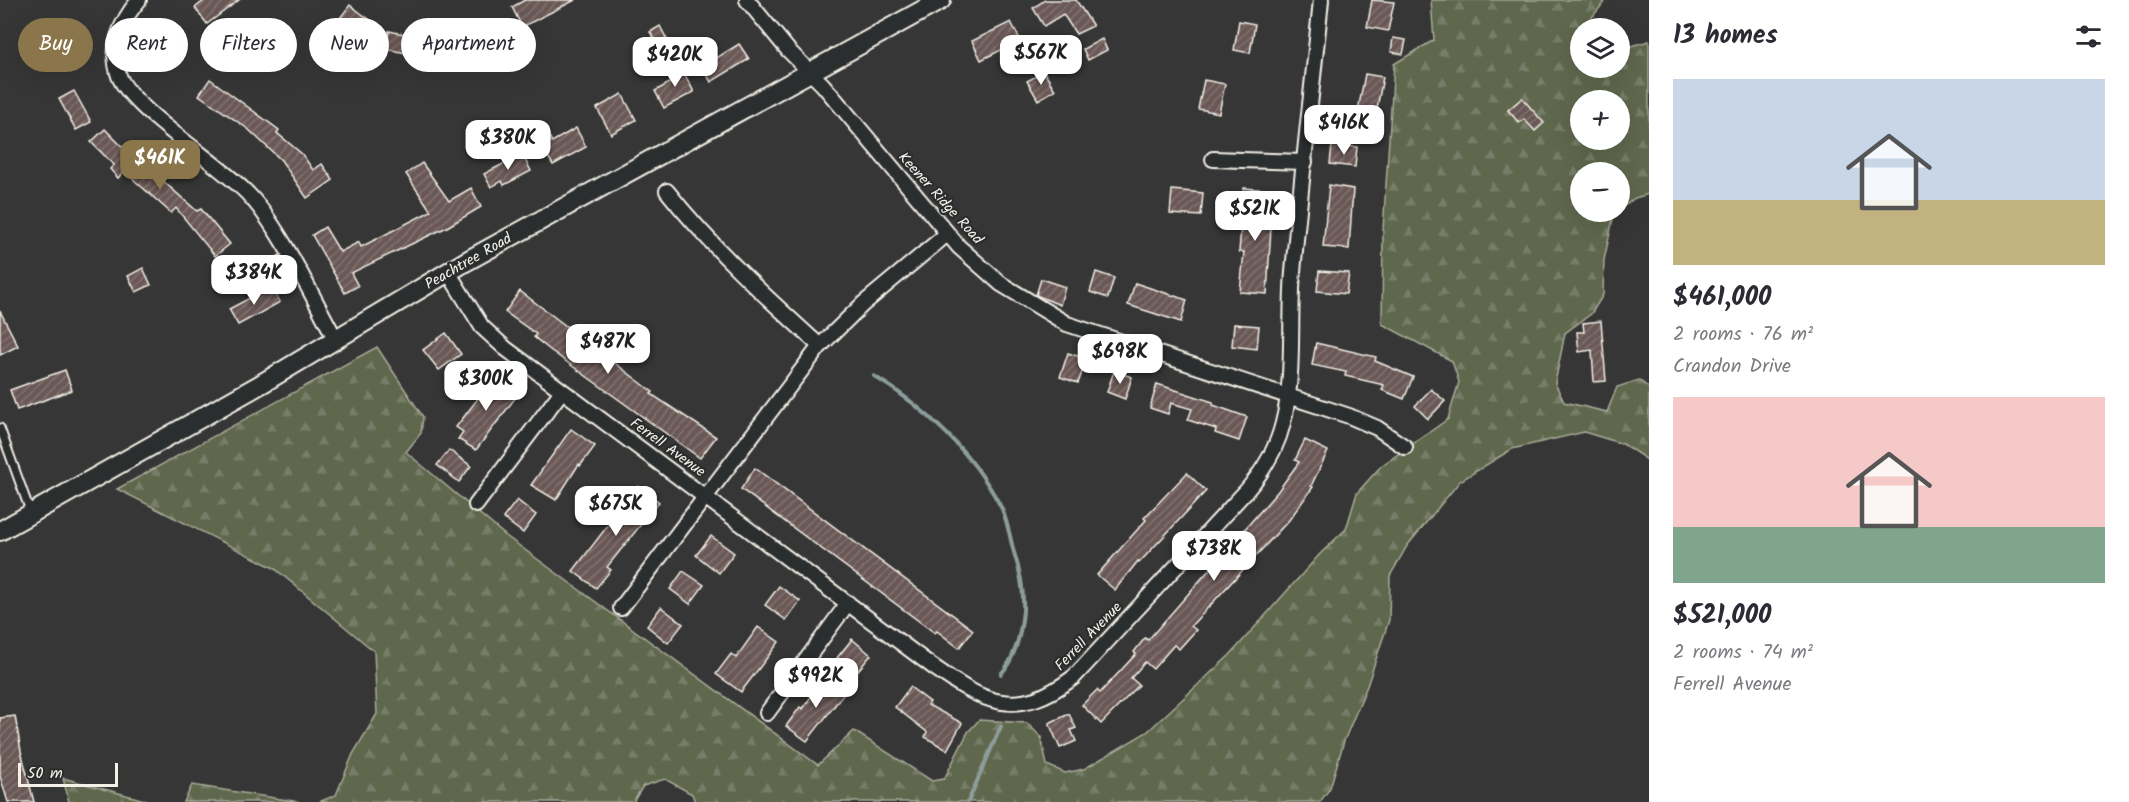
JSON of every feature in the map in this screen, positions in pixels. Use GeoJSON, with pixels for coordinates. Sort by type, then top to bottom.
{"type":"FeatureCollection","features":[{"type":"Feature","properties":{"kind":"street"},"geometry":{"type":"LineString","coordinates":[[139,0],[123,22],[116,48],[116,63],[124,85],[154,115],[226,172],[251,197],[289,256],[335,338]]}},
{"type":"Feature","properties":{"kind":"street","name":"Keener Ridge Road"},"geometry":{"type":"LineString","coordinates":[[747,0],[947,234],[1001,285],[1067,324],[1349,416],[1377,428],[1404,447]]}},
{"type":"Feature","properties":{"kind":"street","name":"Peachtree Road"},"geometry":{"type":"LineString","coordinates":[[0,531],[261,384],[448,272],[941,0]]}},
{"type":"Feature","properties":{"kind":"street","name":"Ferrell Avenue"},"geometry":{"type":"LineString","coordinates":[[448,272],[482,327],[562,391],[972,694],[993,701],[1011,703],[1034,699],[1057,690],[1074,677],[1258,478],[1276,445],[1284,422],[1287,396],[1293,274],[1321,0]]}},
{"type":"Feature","properties":{"kind":"street"},"geometry":{"type":"LineString","coordinates":[[1213,159],[1305,162]]}},
{"type":"Feature","properties":{"kind":"street"},"geometry":{"type":"LineString","coordinates":[[667,191],[708,241],[820,346]]}},
{"type":"Feature","properties":{"kind":"street"},"geometry":{"type":"LineString","coordinates":[[621,608],[820,346],[862,304],[947,234]]}},
{"type":"Feature","properties":{"kind":"street"},"geometry":{"type":"LineString","coordinates":[[477,505],[562,391]]}},
{"type":"Feature","properties":{"kind":"street"},"geometry":{"type":"LineString","coordinates":[[767,713],[848,603]]}},
{"type":"Feature","properties":{"kind":"lane"},"geometry":{"type":"LineString","coordinates":[[256,273],[289,256]]}},
{"type":"Feature","properties":{"kind":"lane"},"geometry":{"type":"LineString","coordinates":[[0,428],[31,514]]}},
{"type":"Feature","properties":{"kind":"green space"},"geometry":{"type":"Polygon","coordinates":[[[1431,0],[1606,0],[1591,18],[1570,18],[1570,78],[1630,78],[1630,46],[1649,41],[1649,194],[1630,202],[1630,162],[1570,162],[1570,222],[1612,222],[1604,260],[1603,295],[1591,314],[1565,333],[1555,383],[1564,402],[1607,412],[1617,387],[1639,380],[1649,388],[1649,461],[1623,444],[1584,432],[1512,449],[1460,481],[1407,546],[1390,576],[1389,620],[1367,686],[1344,741],[1330,788],[1320,802],[695,802],[692,794],[665,779],[643,786],[633,802],[319,802],[336,795],[353,754],[377,714],[374,651],[274,568],[117,489],[377,347],[423,417],[421,433],[406,452],[506,536],[818,765],[854,731],[932,781],[944,779],[968,732],[979,720],[1027,723],[1041,737],[1047,765],[1065,773],[1084,769],[1147,732],[1230,655],[1320,554],[1346,529],[1357,493],[1381,466],[1448,419],[1459,382],[1452,361],[1382,324],[1383,230],[1394,64],[1434,40],[1431,0]]]}},
{"type":"Feature","properties":{"kind":"green space"},"geometry":{"type":"Polygon","coordinates":[[[63,778],[152,802],[69,802],[63,778]]]}},
{"type":"Feature","properties":{"kind":"green space"},"geometry":{"type":"Polygon","coordinates":[[[192,785],[300,802],[184,802],[192,785]]]}},
{"type":"Feature","properties":{"kind":"building"},"geometry":{"type":"Polygon","coordinates":[[[205,0],[239,0],[215,18],[202,18],[195,8],[205,0]]]}},
{"type":"Feature","properties":{"kind":"building"},"geometry":{"type":"Polygon","coordinates":[[[525,0],[575,0],[536,20],[536,18],[518,18],[512,7],[525,0]]]}},
{"type":"Feature","properties":{"kind":"building"},"geometry":{"type":"Polygon","coordinates":[[[1045,0],[1076,0],[1093,26],[1076,34],[1063,14],[1044,26],[1033,8],[1045,0]]]}},
{"type":"Feature","properties":{"kind":"building"},"geometry":{"type":"Polygon","coordinates":[[[1372,0],[1394,2],[1388,31],[1367,27],[1372,0]]]}},
{"type":"Feature","properties":{"kind":"building"},"geometry":{"type":"Polygon","coordinates":[[[350,5],[367,18],[340,18],[350,5]]]}},
{"type":"Feature","properties":{"kind":"building"},"geometry":{"type":"Polygon","coordinates":[[[1239,21],[1255,24],[1250,53],[1234,50],[1239,21]]]}},
{"type":"Feature","properties":{"kind":"building"},"geometry":{"type":"Polygon","coordinates":[[[1011,22],[1029,57],[1013,65],[1005,48],[981,60],[972,41],[1011,22]]]}},
{"type":"Feature","properties":{"kind":"building"},"geometry":{"type":"Polygon","coordinates":[[[660,26],[676,57],[669,61],[650,32],[660,26]]]}},
{"type":"Feature","properties":{"kind":"building"},"geometry":{"type":"Polygon","coordinates":[[[389,31],[401,33],[401,52],[389,50],[389,31]]]}},
{"type":"Feature","properties":{"kind":"building"},"geometry":{"type":"Polygon","coordinates":[[[1393,38],[1406,40],[1403,54],[1391,52],[1393,38]]]}},
{"type":"Feature","properties":{"kind":"building"},"geometry":{"type":"Polygon","coordinates":[[[1102,39],[1107,50],[1088,60],[1083,49],[1102,39]]]}},
{"type":"Feature","properties":{"kind":"building"},"geometry":{"type":"Polygon","coordinates":[[[739,44],[749,59],[711,82],[702,67],[739,44]]]}},
{"type":"Feature","properties":{"kind":"building"},"geometry":{"type":"Polygon","coordinates":[[[679,64],[694,92],[664,108],[655,91],[675,80],[669,69],[679,64]]]}},
{"type":"Feature","properties":{"kind":"building"},"geometry":{"type":"Polygon","coordinates":[[[1044,72],[1055,90],[1038,100],[1027,81],[1044,72]]]}},
{"type":"Feature","properties":{"kind":"building"},"geometry":{"type":"Polygon","coordinates":[[[1365,74],[1383,77],[1374,124],[1356,121],[1365,74]]]}},
{"type":"Feature","properties":{"kind":"building"},"geometry":{"type":"Polygon","coordinates":[[[210,79],[279,130],[277,133],[302,154],[313,170],[322,164],[333,180],[307,198],[281,160],[248,129],[199,95],[210,79]]]}},
{"type":"Feature","properties":{"kind":"building"},"geometry":{"type":"Polygon","coordinates":[[[1204,80],[1225,84],[1219,113],[1198,109],[1204,80]]]}},
{"type":"Feature","properties":{"kind":"building"},"geometry":{"type":"Polygon","coordinates":[[[74,91],[91,122],[76,130],[59,99],[74,91]]]}},
{"type":"Feature","properties":{"kind":"building"},"geometry":{"type":"Polygon","coordinates":[[[622,94],[636,120],[611,134],[597,108],[622,94]]]}},
{"type":"Feature","properties":{"kind":"building"},"geometry":{"type":"Polygon","coordinates":[[[1522,98],[1544,123],[1535,131],[1524,119],[1519,123],[1508,110],[1522,98]]]}},
{"type":"Feature","properties":{"kind":"building"},"geometry":{"type":"Polygon","coordinates":[[[576,128],[586,147],[553,165],[537,138],[547,132],[552,142],[576,128]]]}},
{"type":"Feature","properties":{"kind":"building"},"geometry":{"type":"Polygon","coordinates":[[[105,129],[145,170],[147,167],[197,211],[201,209],[230,244],[215,256],[176,208],[171,213],[124,171],[118,178],[110,169],[114,165],[91,142],[105,129]]]}},
{"type":"Feature","properties":{"kind":"building"},"geometry":{"type":"Polygon","coordinates":[[[1332,145],[1357,147],[1355,167],[1330,164],[1332,145]]]}},
{"type":"Feature","properties":{"kind":"building"},"geometry":{"type":"Polygon","coordinates":[[[522,154],[531,171],[504,185],[502,181],[491,187],[484,174],[522,154]]]}},
{"type":"Feature","properties":{"kind":"building"},"geometry":{"type":"Polygon","coordinates":[[[422,163],[449,201],[471,188],[481,207],[447,227],[351,273],[358,286],[345,293],[312,235],[325,227],[340,252],[359,242],[361,247],[431,211],[406,174],[422,163]]]}},
{"type":"Feature","properties":{"kind":"building"},"geometry":{"type":"Polygon","coordinates":[[[1329,185],[1353,189],[1349,249],[1323,247],[1329,185]]]}},
{"type":"Feature","properties":{"kind":"building"},"geometry":{"type":"Polygon","coordinates":[[[1244,188],[1269,190],[1266,227],[1271,227],[1267,294],[1240,292],[1244,252],[1239,252],[1244,188]]]}},
{"type":"Feature","properties":{"kind":"building"},"geometry":{"type":"Polygon","coordinates":[[[1172,190],[1203,193],[1201,216],[1170,214],[1172,190]]]}},
{"type":"Feature","properties":{"kind":"building"},"geometry":{"type":"Polygon","coordinates":[[[143,268],[151,285],[136,292],[128,276],[143,268]]]}},
{"type":"Feature","properties":{"kind":"building"},"geometry":{"type":"Polygon","coordinates":[[[1319,271],[1349,273],[1346,294],[1317,291],[1319,271]]]}},
{"type":"Feature","properties":{"kind":"building"},"geometry":{"type":"Polygon","coordinates":[[[1096,272],[1114,278],[1108,298],[1090,292],[1096,272]]]}},
{"type":"Feature","properties":{"kind":"building"},"geometry":{"type":"Polygon","coordinates":[[[1041,279],[1065,287],[1060,305],[1036,295],[1041,279]]]}},
{"type":"Feature","properties":{"kind":"building"},"geometry":{"type":"Polygon","coordinates":[[[1135,283],[1187,300],[1181,322],[1128,305],[1135,283]]]}},
{"type":"Feature","properties":{"kind":"building"},"geometry":{"type":"Polygon","coordinates":[[[271,287],[280,302],[238,325],[229,309],[271,287]]]}},
{"type":"Feature","properties":{"kind":"building"},"geometry":{"type":"Polygon","coordinates":[[[520,291],[653,392],[651,394],[716,437],[700,458],[550,350],[534,337],[536,334],[505,312],[520,291]]]}},
{"type":"Feature","properties":{"kind":"building"},"geometry":{"type":"Polygon","coordinates":[[[0,311],[18,346],[0,355],[0,311]]]}},
{"type":"Feature","properties":{"kind":"building"},"geometry":{"type":"Polygon","coordinates":[[[1601,321],[1606,381],[1594,382],[1592,350],[1579,352],[1577,332],[1584,332],[1583,323],[1601,321]]]}},
{"type":"Feature","properties":{"kind":"building"},"geometry":{"type":"Polygon","coordinates":[[[1234,324],[1259,326],[1257,349],[1232,346],[1234,324]]]}},
{"type":"Feature","properties":{"kind":"building"},"geometry":{"type":"Polygon","coordinates":[[[446,333],[461,354],[439,370],[423,350],[446,333]]]}},
{"type":"Feature","properties":{"kind":"building"},"geometry":{"type":"Polygon","coordinates":[[[1316,343],[1376,357],[1375,361],[1413,377],[1404,399],[1382,390],[1384,385],[1345,376],[1346,372],[1312,365],[1316,343]]]}},
{"type":"Feature","properties":{"kind":"building"},"geometry":{"type":"Polygon","coordinates":[[[1068,353],[1087,359],[1078,383],[1060,377],[1068,353]]]}},
{"type":"Feature","properties":{"kind":"building"},"geometry":{"type":"Polygon","coordinates":[[[65,370],[72,390],[17,410],[10,390],[65,370]]]}},
{"type":"Feature","properties":{"kind":"building"},"geometry":{"type":"Polygon","coordinates":[[[1114,371],[1132,377],[1125,399],[1107,392],[1114,371]]]}},
{"type":"Feature","properties":{"kind":"building"},"geometry":{"type":"Polygon","coordinates":[[[496,375],[519,393],[476,450],[458,439],[463,432],[456,427],[496,375]]]}},
{"type":"Feature","properties":{"kind":"building"},"geometry":{"type":"Polygon","coordinates":[[[1157,384],[1213,402],[1213,405],[1247,417],[1239,441],[1215,433],[1216,429],[1188,420],[1192,409],[1171,403],[1168,414],[1150,408],[1157,384]]]}},
{"type":"Feature","properties":{"kind":"building"},"geometry":{"type":"Polygon","coordinates":[[[1431,389],[1445,401],[1428,419],[1415,406],[1431,389]]]}},
{"type":"Feature","properties":{"kind":"building"},"geometry":{"type":"Polygon","coordinates":[[[571,429],[595,446],[580,466],[579,464],[556,500],[531,485],[571,429]]]}},
{"type":"Feature","properties":{"kind":"building"},"geometry":{"type":"Polygon","coordinates":[[[1305,440],[1328,451],[1311,486],[1313,487],[1289,520],[1191,626],[1196,630],[1179,649],[1174,645],[1153,669],[1145,662],[1131,678],[1139,685],[1101,724],[1082,705],[1097,690],[1100,693],[1136,654],[1134,652],[1145,638],[1148,640],[1278,491],[1299,462],[1295,460],[1305,440]]]}},
{"type":"Feature","properties":{"kind":"building"},"geometry":{"type":"Polygon","coordinates":[[[449,450],[471,466],[459,482],[437,465],[449,450]]]}},
{"type":"Feature","properties":{"kind":"building"},"geometry":{"type":"Polygon","coordinates":[[[755,468],[973,630],[959,648],[937,631],[935,633],[741,489],[755,468]]]}},
{"type":"Feature","properties":{"kind":"building"},"geometry":{"type":"Polygon","coordinates":[[[1187,473],[1206,491],[1139,563],[1138,561],[1115,590],[1097,575],[1146,520],[1144,518],[1187,473]]]}},
{"type":"Feature","properties":{"kind":"building"},"geometry":{"type":"Polygon","coordinates":[[[638,486],[659,502],[607,567],[611,570],[596,588],[573,571],[638,486]]]}},
{"type":"Feature","properties":{"kind":"building"},"geometry":{"type":"Polygon","coordinates":[[[517,500],[536,515],[523,533],[503,518],[517,500]]]}},
{"type":"Feature","properties":{"kind":"building"},"geometry":{"type":"Polygon","coordinates":[[[711,536],[734,553],[719,573],[696,555],[711,536]]]}},
{"type":"Feature","properties":{"kind":"building"},"geometry":{"type":"Polygon","coordinates":[[[683,571],[704,585],[690,604],[670,589],[683,571]]]}},
{"type":"Feature","properties":{"kind":"building"},"geometry":{"type":"Polygon","coordinates":[[[779,586],[800,601],[786,620],[765,605],[779,586]]]}},
{"type":"Feature","properties":{"kind":"building"},"geometry":{"type":"Polygon","coordinates":[[[661,607],[683,624],[668,643],[647,626],[661,607]]]}},
{"type":"Feature","properties":{"kind":"building"},"geometry":{"type":"Polygon","coordinates":[[[758,627],[779,642],[741,692],[716,674],[731,654],[736,658],[758,627]]]}},
{"type":"Feature","properties":{"kind":"building"},"geometry":{"type":"Polygon","coordinates":[[[852,639],[871,655],[855,674],[837,658],[852,639]]]}},
{"type":"Feature","properties":{"kind":"building"},"geometry":{"type":"Polygon","coordinates":[[[824,676],[846,691],[807,741],[786,726],[800,707],[803,709],[824,676]]]}},
{"type":"Feature","properties":{"kind":"building"},"geometry":{"type":"Polygon","coordinates":[[[910,687],[930,702],[928,705],[962,723],[947,750],[925,737],[927,732],[895,707],[910,687]]]}},
{"type":"Feature","properties":{"kind":"building"},"geometry":{"type":"Polygon","coordinates":[[[1069,714],[1076,728],[1071,730],[1076,741],[1060,748],[1049,723],[1069,714]]]}},
{"type":"Feature","properties":{"kind":"building"},"geometry":{"type":"Polygon","coordinates":[[[15,716],[34,802],[8,802],[0,776],[0,718],[15,716]]]}},
{"type":"Feature","properties":{"kind":"waterway"},"geometry":{"type":"LineString","coordinates":[[874,376],[912,403],[947,434],[978,470],[1002,509],[1020,572],[1023,602],[1017,644],[1001,674]]}},
{"type":"Feature","properties":{"kind":"waterway"},"geometry":{"type":"LineString","coordinates":[[968,802],[1001,726]]}}]}
